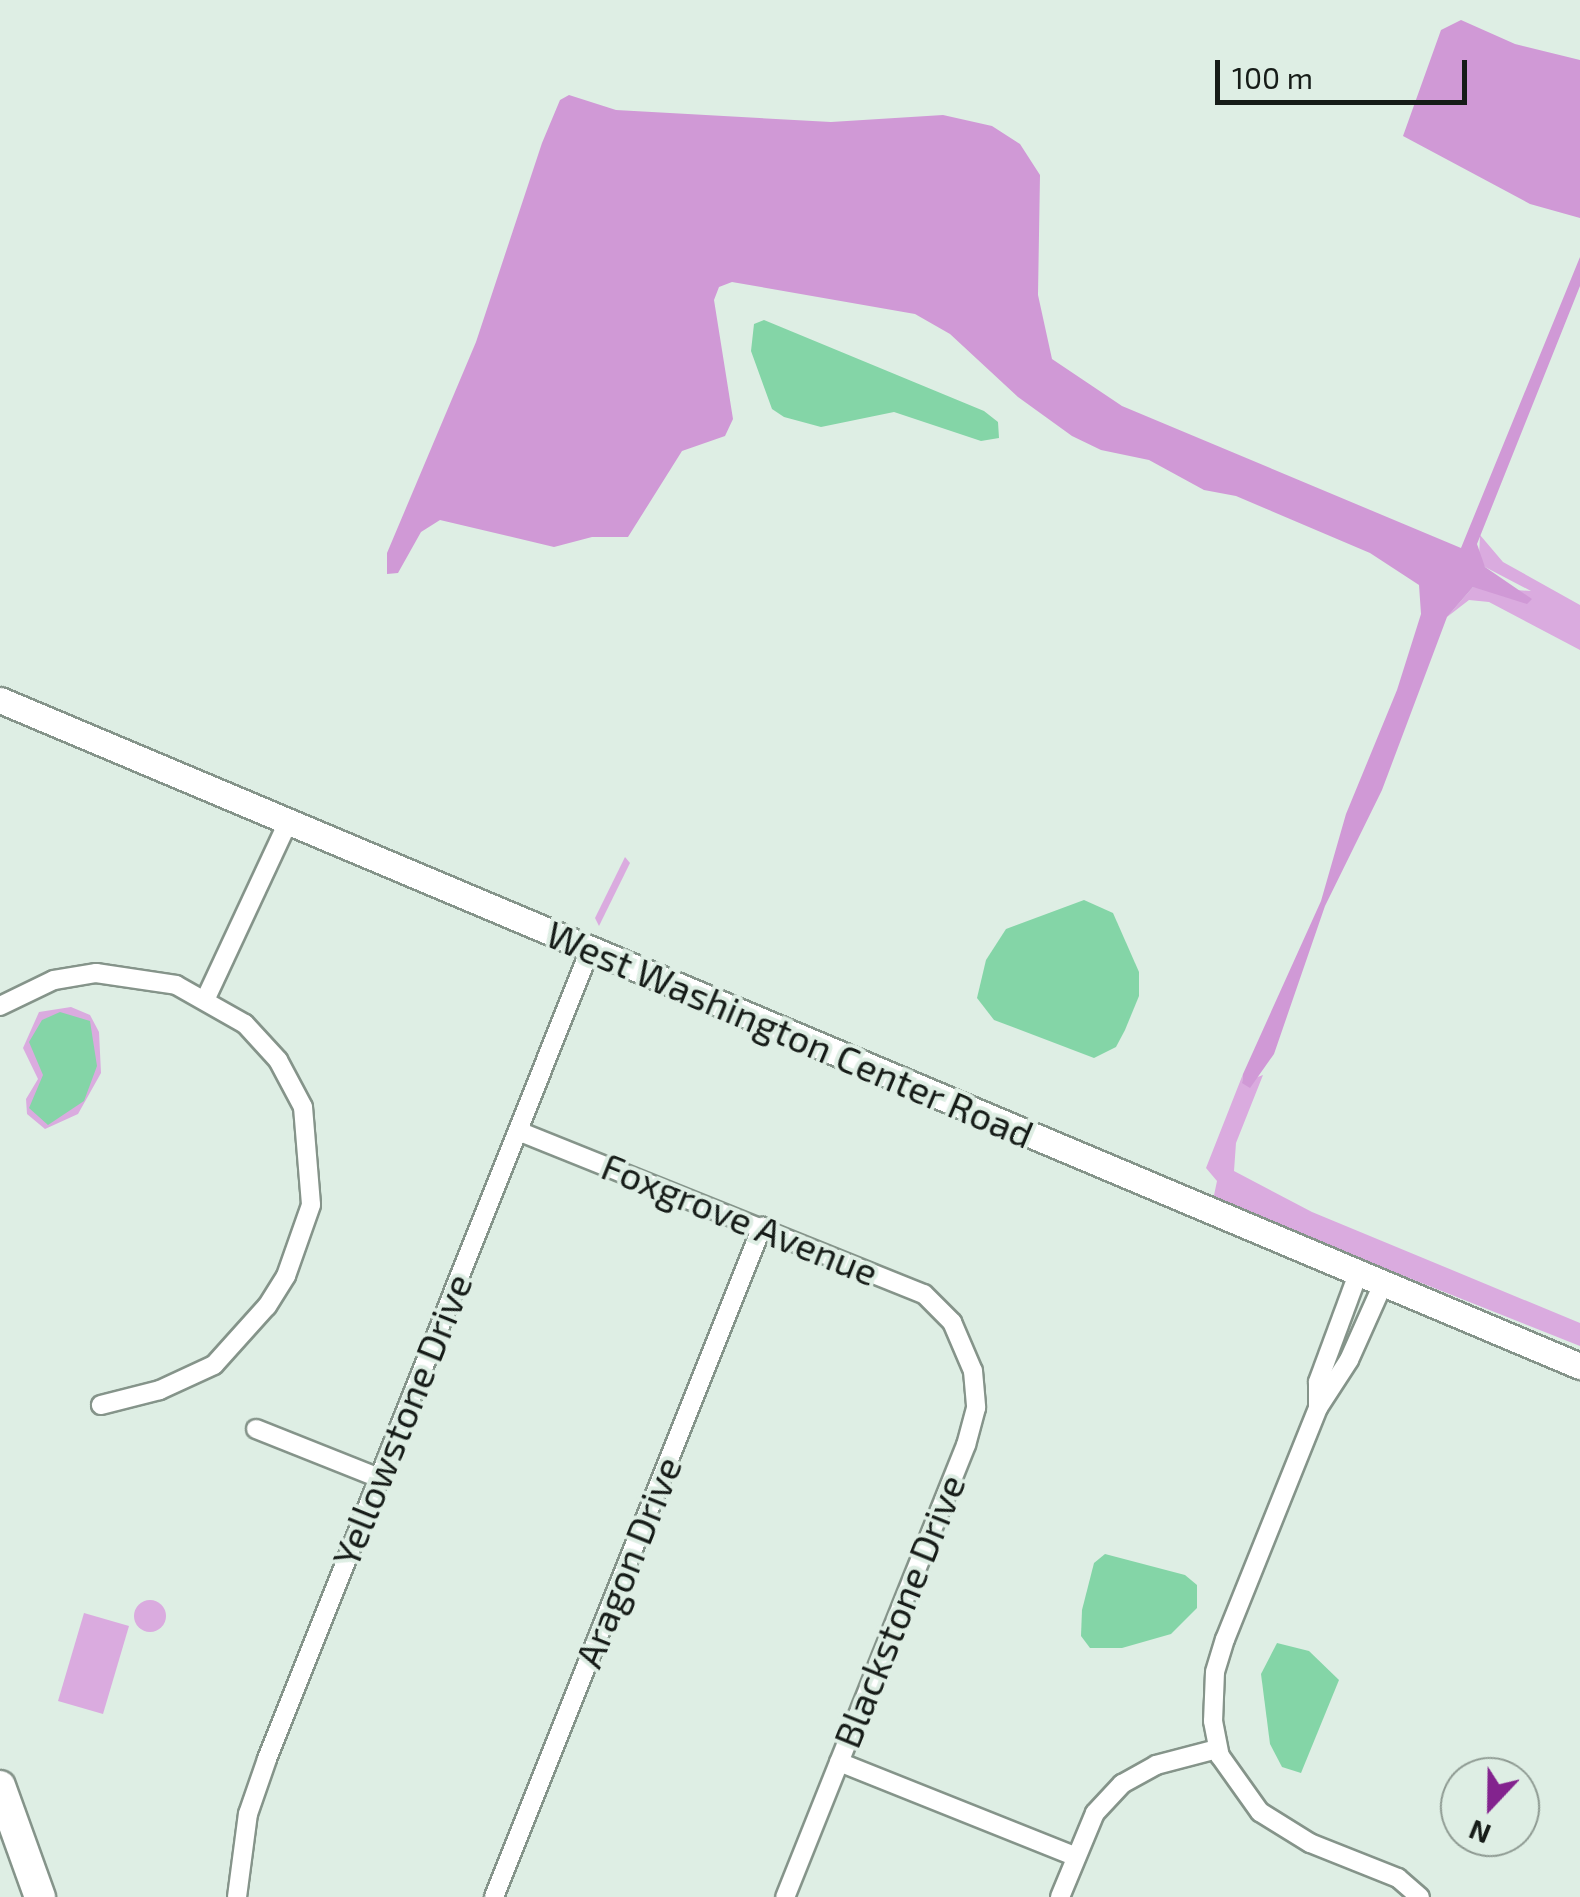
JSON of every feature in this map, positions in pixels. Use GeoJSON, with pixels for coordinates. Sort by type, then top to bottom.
{"type":"FeatureCollection","features":[{"type":"Feature","properties":{"kind":"highway"},"geometry":{"type":"LineString","coordinates":[[0,1786],[40,1897]]}},
{"type":"Feature","properties":{"kind":"main road","name":"West Washington Center Road"},"geometry":{"type":"LineString","coordinates":[[0,700],[1580,1366]]}},
{"type":"Feature","properties":{"kind":"street"},"geometry":{"type":"LineString","coordinates":[[206,998],[288,822]]}},
{"type":"Feature","properties":{"kind":"street","name":"Yellowstone Drive"},"geometry":{"type":"LineString","coordinates":[[238,1897],[256,1788],[590,950]]}},
{"type":"Feature","properties":{"kind":"street"},"geometry":{"type":"LineString","coordinates":[[0,1006],[54,980],[96,973],[140,976],[206,998],[268,1047],[303,1107],[311,1204],[286,1276],[214,1365],[160,1390],[101,1405]]}},
{"type":"Feature","properties":{"kind":"street","name":"Foxgrove Avenue"},"geometry":{"type":"LineString","coordinates":[[518,1131],[914,1290],[952,1322]]}},
{"type":"Feature","properties":{"kind":"street","name":"Aragon Drive"},"geometry":{"type":"LineString","coordinates":[[494,1897],[762,1227]]}},
{"type":"Feature","properties":{"kind":"street"},"geometry":{"type":"LineString","coordinates":[[1318,1408],[1318,1382],[1358,1274]]}},
{"type":"Feature","properties":{"kind":"street"},"geometry":{"type":"LineString","coordinates":[[1383,1284],[1348,1360],[1318,1408],[1218,1658],[1212,1698],[1218,1749],[1244,1792],[1283,1829],[1398,1878],[1420,1897]]}},
{"type":"Feature","properties":{"kind":"street","name":"Blackstone Drive"},"geometry":{"type":"LineString","coordinates":[[785,1897],[972,1423],[976,1382],[952,1322]]}},
{"type":"Feature","properties":{"kind":"street"},"geometry":{"type":"LineString","coordinates":[[256,1429],[379,1478]]}},
{"type":"Feature","properties":{"kind":"street"},"geometry":{"type":"LineString","coordinates":[[1060,1897],[1095,1813],[1122,1784],[1156,1765],[1218,1749]]}},
{"type":"Feature","properties":{"kind":"street"},"geometry":{"type":"LineString","coordinates":[[839,1762],[1076,1857]]}},
{"type":"Feature","properties":{"kind":"shaded area"},"geometry":{"type":"Polygon","coordinates":[[[1461,20],[1515,44],[1580,60],[1580,218],[1530,204],[1403,136],[1441,30],[1461,20]]]}},
{"type":"Feature","properties":{"kind":"shaded area"},"geometry":{"type":"Polygon","coordinates":[[[569,95],[616,110],[831,122],[943,115],[992,126],[1020,144],[1040,175],[1038,295],[1052,359],[1122,406],[1461,548],[1580,257],[1580,286],[1477,544],[1485,567],[1532,599],[1527,604],[1473,587],[1447,617],[1382,790],[1325,906],[1274,1054],[1250,1088],[1242,1083],[1243,1074],[1321,901],[1346,814],[1397,690],[1421,614],[1419,585],[1370,553],[1236,496],[1204,490],[1149,460],[1101,450],[1072,436],[1018,397],[950,334],[915,314],[732,282],[719,287],[714,300],[733,419],[725,436],[682,451],[628,537],[592,537],[554,547],[440,520],[421,532],[398,573],[387,574],[387,553],[476,342],[542,143],[560,100],[569,95]]]}},
{"type":"Feature","properties":{"kind":"shaded area"},"geometry":{"type":"Polygon","coordinates":[[[764,320],[984,411],[998,422],[999,438],[981,441],[894,412],[821,427],[784,417],[772,409],[751,351],[754,324],[764,320]]]}},
{"type":"Feature","properties":{"kind":"shaded area"},"geometry":{"type":"Polygon","coordinates":[[[1480,535],[1503,562],[1580,605],[1580,650],[1489,602],[1469,600],[1447,617],[1473,587],[1531,591],[1485,567],[1479,558],[1480,535]]]}},
{"type":"Feature","properties":{"kind":"shaded area"},"geometry":{"type":"Polygon","coordinates":[[[625,857],[630,863],[599,926],[595,918],[625,857]]]}},
{"type":"Feature","properties":{"kind":"shaded area"},"geometry":{"type":"Polygon","coordinates":[[[1084,900],[1113,913],[1139,972],[1139,996],[1125,1030],[1116,1047],[1094,1058],[994,1020],[977,998],[986,960],[1006,929],[1084,900]]]}},
{"type":"Feature","properties":{"kind":"shaded area"},"geometry":{"type":"Polygon","coordinates":[[[71,1007],[90,1015],[99,1032],[101,1073],[78,1114],[45,1129],[27,1114],[26,1099],[38,1079],[23,1048],[39,1012],[71,1007]]]}},
{"type":"Feature","properties":{"kind":"shaded area"},"geometry":{"type":"Polygon","coordinates":[[[60,1012],[90,1021],[97,1066],[84,1101],[48,1125],[29,1108],[43,1075],[29,1042],[42,1020],[60,1012]]]}},
{"type":"Feature","properties":{"kind":"shaded area"},"geometry":{"type":"Polygon","coordinates":[[[1243,1074],[1242,1083],[1263,1075],[1236,1143],[1234,1171],[1312,1212],[1580,1323],[1580,1346],[1213,1200],[1217,1181],[1206,1168],[1243,1074]]]}},
{"type":"Feature","properties":{"kind":"shaded area"},"geometry":{"type":"Polygon","coordinates":[[[1105,1554],[1185,1575],[1197,1585],[1197,1608],[1171,1634],[1122,1648],[1090,1648],[1081,1636],[1082,1610],[1094,1563],[1105,1554]]]}},
{"type":"Feature","properties":{"kind":"shaded area"},"geometry":{"type":"Polygon","coordinates":[[[150,1600],[161,1605],[166,1616],[161,1627],[150,1632],[139,1627],[134,1616],[139,1605],[150,1600]]]}},
{"type":"Feature","properties":{"kind":"shaded area"},"geometry":{"type":"Polygon","coordinates":[[[84,1613],[129,1626],[103,1714],[58,1701],[84,1613]]]}},
{"type":"Feature","properties":{"kind":"shaded area"},"geometry":{"type":"Polygon","coordinates":[[[1277,1643],[1309,1651],[1339,1680],[1301,1773],[1282,1767],[1270,1744],[1261,1674],[1277,1643]]]}}]}
